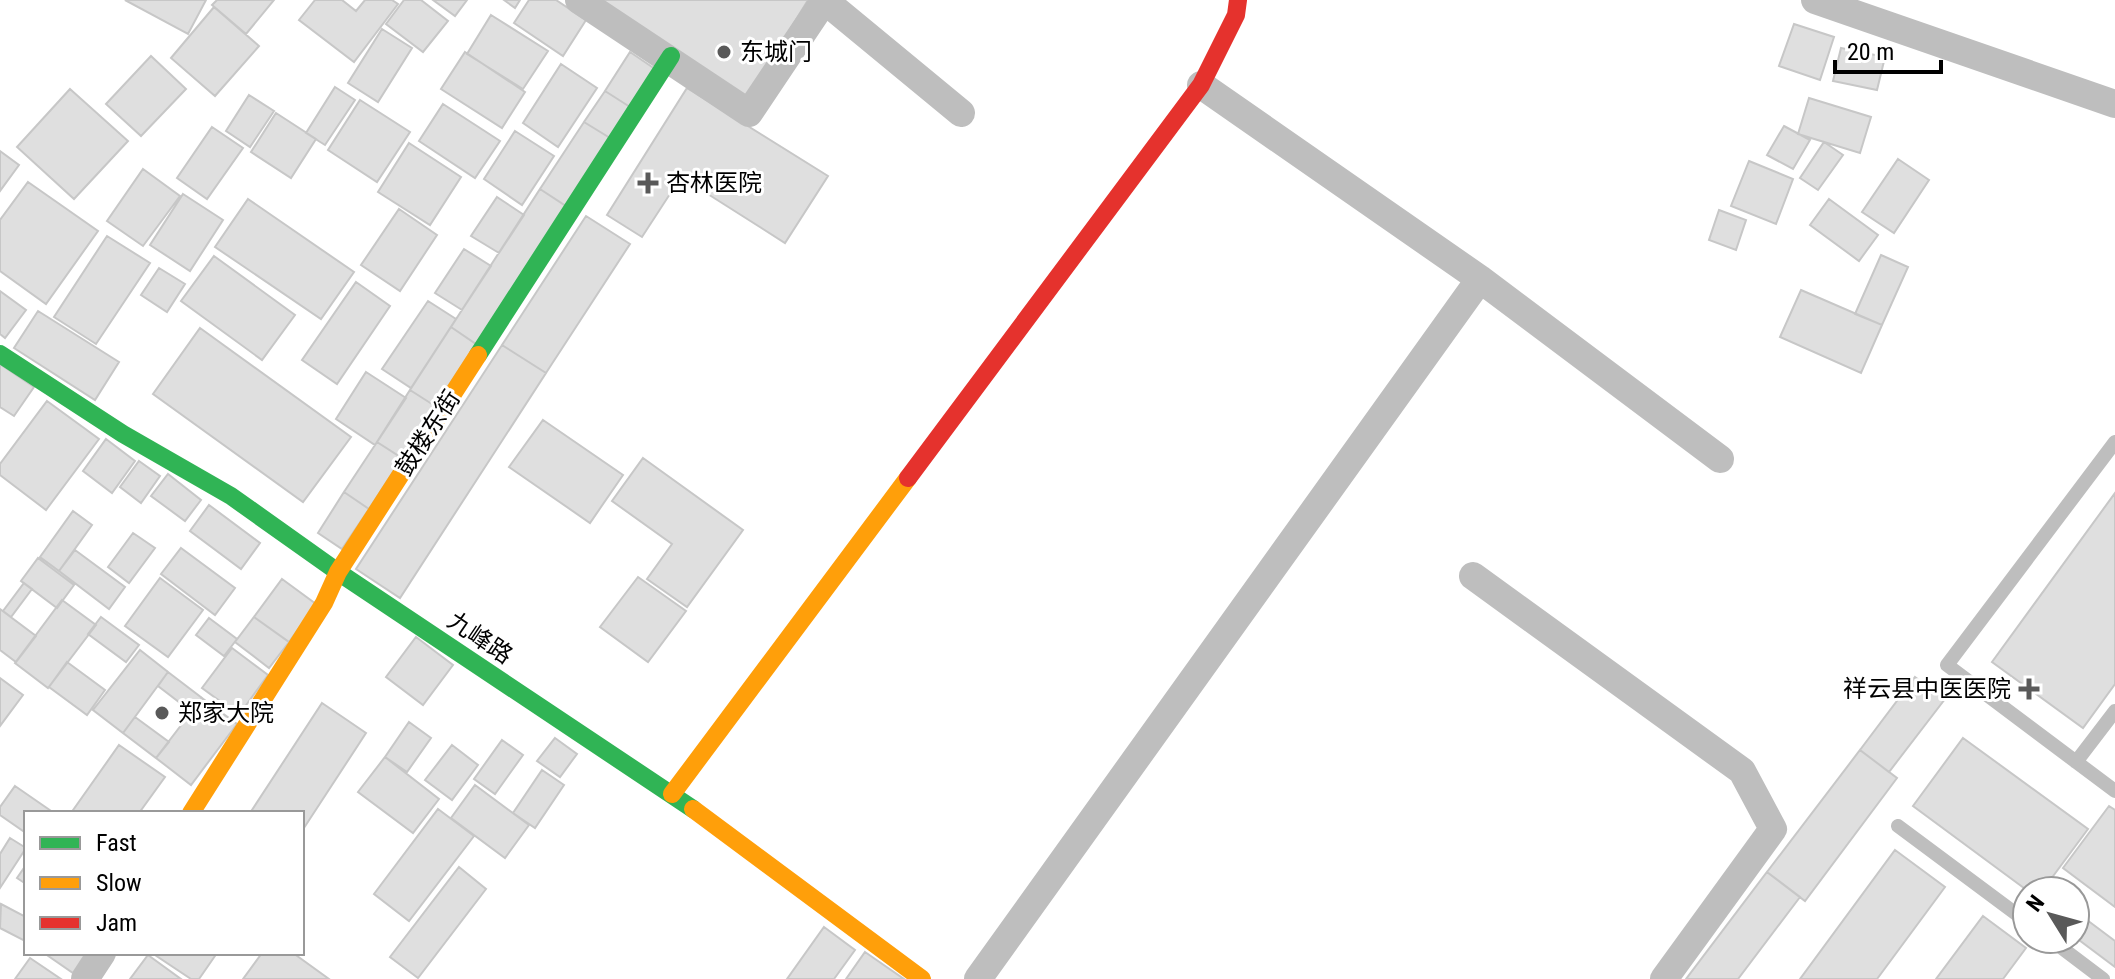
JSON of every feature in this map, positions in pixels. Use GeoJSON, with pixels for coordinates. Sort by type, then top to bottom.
{"type":"FeatureCollection","features":[{"type":"Feature","properties":{"kind":"street"},"geometry":{"type":"LineString","coordinates":[[579,0],[749,113],[824,0],[961,113]]}},
{"type":"Feature","properties":{"kind":"street"},"geometry":{"type":"LineString","coordinates":[[672,794],[1201,85],[1236,15],[1238,0]]}},
{"type":"Feature","properties":{"kind":"street"},"geometry":{"type":"LineString","coordinates":[[1815,0],[2115,104]]}},
{"type":"Feature","properties":{"kind":"street","name":"鼓楼东街"},"geometry":{"type":"LineString","coordinates":[[192,811],[324,603],[338,572],[670,58]]}},
{"type":"Feature","properties":{"kind":"street"},"geometry":{"type":"LineString","coordinates":[[1201,85],[1480,279],[1720,459]]}},
{"type":"Feature","properties":{"kind":"street"},"geometry":{"type":"LineString","coordinates":[[978,979],[1480,279]]}},
{"type":"Feature","properties":{"kind":"street","name":"九峰路"},"geometry":{"type":"LineString","coordinates":[[0,354],[123,434],[231,496],[338,572],[672,794],[922,979]]}},
{"type":"Feature","properties":{"kind":"street"},"geometry":{"type":"LineString","coordinates":[[1473,576],[1742,771],[1773,829],[1664,979]]}},
{"type":"Feature","properties":{"kind":"street"},"geometry":{"type":"LineString","coordinates":[[85,979],[101,955]]}},
{"type":"Feature","properties":{"kind":"lane"},"geometry":{"type":"LineString","coordinates":[[2115,442],[1947,665],[2115,791]]}},
{"type":"Feature","properties":{"kind":"lane"},"geometry":{"type":"LineString","coordinates":[[2076,762],[2115,711]]}},
{"type":"Feature","properties":{"kind":"lane"},"geometry":{"type":"LineString","coordinates":[[1898,826],[2011,910]]}},
{"type":"Feature","properties":{"kind":"lane"},"geometry":{"type":"LineString","coordinates":[[2071,955],[2103,979]]}},
{"type":"Feature","properties":{"kind":"building"},"geometry":{"type":"Polygon","coordinates":[[[125,0],[206,0],[188,34],[125,0]]]}},
{"type":"Feature","properties":{"kind":"building"},"geometry":{"type":"Polygon","coordinates":[[[217,0],[274,0],[246,34],[212,5],[217,0]]]}},
{"type":"Feature","properties":{"kind":"building"},"geometry":{"type":"Polygon","coordinates":[[[315,0],[342,0],[356,11],[365,0],[392,0],[398,4],[354,62],[299,20],[315,0]]]}},
{"type":"Feature","properties":{"kind":"building"},"geometry":{"type":"Polygon","coordinates":[[[404,0],[421,0],[448,21],[423,52],[386,24],[404,0]]]}},
{"type":"Feature","properties":{"kind":"building"},"geometry":{"type":"Polygon","coordinates":[[[433,0],[467,0],[455,16],[433,0]]]}},
{"type":"Feature","properties":{"kind":"building"},"geometry":{"type":"Polygon","coordinates":[[[504,0],[520,0],[515,8],[504,0]]]}},
{"type":"Feature","properties":{"kind":"building"},"geometry":{"type":"Polygon","coordinates":[[[529,0],[556,0],[586,20],[563,56],[514,23],[529,0]]]}},
{"type":"Feature","properties":{"kind":"building","name":"东城门"},"geometry":{"type":"Polygon","coordinates":[[[599,0],[808,0],[744,105],[599,0]]]}},
{"type":"Feature","properties":{"kind":"building"},"geometry":{"type":"Polygon","coordinates":[[[214,7],[259,46],[215,96],[171,58],[214,7]]]}},
{"type":"Feature","properties":{"kind":"building"},"geometry":{"type":"Polygon","coordinates":[[[491,15],[548,51],[523,89],[467,54],[491,15]]]}},
{"type":"Feature","properties":{"kind":"building"},"geometry":{"type":"Polygon","coordinates":[[[1794,24],[1834,37],[1820,80],[1779,66],[1794,24]]]}},
{"type":"Feature","properties":{"kind":"building"},"geometry":{"type":"Polygon","coordinates":[[[382,29],[412,48],[378,102],[348,83],[382,29]]]}},
{"type":"Feature","properties":{"kind":"building"},"geometry":{"type":"Polygon","coordinates":[[[1841,48],[1885,57],[1877,90],[1833,81],[1841,48]]]}},
{"type":"Feature","properties":{"kind":"building"},"geometry":{"type":"Polygon","coordinates":[[[465,52],[525,92],[502,128],[441,89],[465,52]]]}},
{"type":"Feature","properties":{"kind":"building"},"geometry":{"type":"Polygon","coordinates":[[[630,52],[655,69],[630,107],[605,91],[630,52]]]}},
{"type":"Feature","properties":{"kind":"building"},"geometry":{"type":"Polygon","coordinates":[[[151,56],[186,89],[141,136],[106,104],[151,56]]]}},
{"type":"Feature","properties":{"kind":"building"},"geometry":{"type":"Polygon","coordinates":[[[561,64],[597,88],[558,147],[523,123],[561,64]]]}},
{"type":"Feature","properties":{"kind":"building"},"geometry":{"type":"Polygon","coordinates":[[[335,87],[355,100],[325,145],[306,133],[335,87]]]}},
{"type":"Feature","properties":{"kind":"building"},"geometry":{"type":"Polygon","coordinates":[[[687,88],[828,176],[785,243],[681,177],[642,237],[607,215],[687,88]]]}},
{"type":"Feature","properties":{"kind":"building"},"geometry":{"type":"Polygon","coordinates":[[[70,89],[128,141],[74,199],[17,147],[70,89]]]}},
{"type":"Feature","properties":{"kind":"building"},"geometry":{"type":"Polygon","coordinates":[[[605,91],[630,107],[610,138],[584,122],[605,91]]]}},
{"type":"Feature","properties":{"kind":"building"},"geometry":{"type":"Polygon","coordinates":[[[249,95],[274,111],[250,147],[226,131],[249,95]]]}},
{"type":"Feature","properties":{"kind":"building"},"geometry":{"type":"Polygon","coordinates":[[[1809,98],[1871,117],[1860,153],[1798,134],[1809,98]]]}},
{"type":"Feature","properties":{"kind":"building"},"geometry":{"type":"Polygon","coordinates":[[[360,100],[410,132],[377,182],[328,150],[360,100]]]}},
{"type":"Feature","properties":{"kind":"building"},"geometry":{"type":"Polygon","coordinates":[[[443,104],[500,141],[475,178],[419,141],[443,104]]]}},
{"type":"Feature","properties":{"kind":"building"},"geometry":{"type":"Polygon","coordinates":[[[276,113],[316,139],[291,178],[251,152],[276,113]]]}},
{"type":"Feature","properties":{"kind":"building"},"geometry":{"type":"Polygon","coordinates":[[[584,122],[610,138],[566,206],[540,189],[584,122]]]}},
{"type":"Feature","properties":{"kind":"building"},"geometry":{"type":"Polygon","coordinates":[[[1784,126],[1810,140],[1793,169],[1767,155],[1784,126]]]}},
{"type":"Feature","properties":{"kind":"building"},"geometry":{"type":"Polygon","coordinates":[[[212,127],[243,148],[207,199],[177,178],[212,127]]]}},
{"type":"Feature","properties":{"kind":"building"},"geometry":{"type":"Polygon","coordinates":[[[515,131],[554,156],[522,205],[484,179],[515,131]]]}},
{"type":"Feature","properties":{"kind":"building"},"geometry":{"type":"Polygon","coordinates":[[[1824,142],[1843,155],[1818,190],[1800,178],[1824,142]]]}},
{"type":"Feature","properties":{"kind":"building"},"geometry":{"type":"Polygon","coordinates":[[[409,143],[461,177],[430,225],[378,192],[409,143]]]}},
{"type":"Feature","properties":{"kind":"building"},"geometry":{"type":"Polygon","coordinates":[[[0,151],[19,165],[0,191],[0,151]]]}},
{"type":"Feature","properties":{"kind":"building"},"geometry":{"type":"Polygon","coordinates":[[[1898,159],[1929,180],[1894,233],[1862,212],[1898,159]]]}},
{"type":"Feature","properties":{"kind":"building"},"geometry":{"type":"Polygon","coordinates":[[[1749,161],[1793,179],[1776,224],[1731,206],[1749,161]]]}},
{"type":"Feature","properties":{"kind":"building"},"geometry":{"type":"Polygon","coordinates":[[[143,169],[180,196],[143,246],[107,221],[143,169]]]}},
{"type":"Feature","properties":{"kind":"building"},"geometry":{"type":"Polygon","coordinates":[[[28,182],[98,231],[46,304],[0,271],[0,220],[28,182]]]}},
{"type":"Feature","properties":{"kind":"building"},"geometry":{"type":"Polygon","coordinates":[[[540,189],[566,206],[476,344],[451,327],[540,189]]]}},
{"type":"Feature","properties":{"kind":"building"},"geometry":{"type":"Polygon","coordinates":[[[183,194],[223,220],[190,271],[150,245],[183,194]]]}},
{"type":"Feature","properties":{"kind":"building"},"geometry":{"type":"Polygon","coordinates":[[[497,197],[524,215],[499,253],[471,236],[497,197]]]}},
{"type":"Feature","properties":{"kind":"building"},"geometry":{"type":"Polygon","coordinates":[[[248,199],[354,272],[321,319],[215,247],[248,199]]]}},
{"type":"Feature","properties":{"kind":"building"},"geometry":{"type":"Polygon","coordinates":[[[1829,199],[1878,235],[1859,261],[1810,225],[1829,199]]]}},
{"type":"Feature","properties":{"kind":"building"},"geometry":{"type":"Polygon","coordinates":[[[399,209],[437,235],[400,291],[361,265],[399,209]]]}},
{"type":"Feature","properties":{"kind":"building"},"geometry":{"type":"Polygon","coordinates":[[[1719,210],[1746,220],[1736,250],[1709,240],[1719,210]]]}},
{"type":"Feature","properties":{"kind":"building"},"geometry":{"type":"Polygon","coordinates":[[[586,216],[630,244],[546,373],[502,345],[586,216]]]}},
{"type":"Feature","properties":{"kind":"building"},"geometry":{"type":"Polygon","coordinates":[[[107,236],[150,263],[96,344],[54,317],[107,236]]]}},
{"type":"Feature","properties":{"kind":"building"},"geometry":{"type":"Polygon","coordinates":[[[464,249],[491,266],[462,310],[435,293],[464,249]]]}},
{"type":"Feature","properties":{"kind":"building"},"geometry":{"type":"Polygon","coordinates":[[[1881,255],[1908,267],[1882,325],[1855,314],[1881,255]]]}},
{"type":"Feature","properties":{"kind":"building"},"geometry":{"type":"Polygon","coordinates":[[[214,256],[295,315],[262,360],[181,301],[214,256]]]}},
{"type":"Feature","properties":{"kind":"building"},"geometry":{"type":"Polygon","coordinates":[[[159,268],[185,284],[167,312],[141,295],[159,268]]]}},
{"type":"Feature","properties":{"kind":"building"},"geometry":{"type":"Polygon","coordinates":[[[356,282],[390,306],[337,384],[302,360],[356,282]]]}},
{"type":"Feature","properties":{"kind":"building"},"geometry":{"type":"Polygon","coordinates":[[[1801,290],[1882,325],[1861,373],[1780,337],[1801,290]]]}},
{"type":"Feature","properties":{"kind":"building"},"geometry":{"type":"Polygon","coordinates":[[[0,291],[26,310],[5,338],[0,334],[0,291]]]}},
{"type":"Feature","properties":{"kind":"building"},"geometry":{"type":"Polygon","coordinates":[[[428,301],[456,319],[411,388],[382,369],[428,301]]]}},
{"type":"Feature","properties":{"kind":"building"},"geometry":{"type":"Polygon","coordinates":[[[38,311],[119,362],[95,400],[14,348],[38,311]]]}},
{"type":"Feature","properties":{"kind":"building"},"geometry":{"type":"Polygon","coordinates":[[[451,327],[476,344],[435,406],[410,390],[451,327]]]}},
{"type":"Feature","properties":{"kind":"building"},"geometry":{"type":"Polygon","coordinates":[[[200,328],[351,437],[303,502],[153,394],[200,328]]]}},
{"type":"Feature","properties":{"kind":"building"},"geometry":{"type":"Polygon","coordinates":[[[502,345],[546,373],[400,598],[356,569],[502,345]]]}},
{"type":"Feature","properties":{"kind":"building"},"geometry":{"type":"Polygon","coordinates":[[[0,364],[34,387],[14,416],[0,407],[0,364]]]}},
{"type":"Feature","properties":{"kind":"building"},"geometry":{"type":"Polygon","coordinates":[[[366,372],[406,398],[375,445],[336,419],[366,372]]]}},
{"type":"Feature","properties":{"kind":"building"},"geometry":{"type":"Polygon","coordinates":[[[410,390],[435,406],[402,458],[377,442],[410,390]]]}},
{"type":"Feature","properties":{"kind":"building"},"geometry":{"type":"Polygon","coordinates":[[[47,401],[99,439],[46,510],[0,475],[0,464],[47,401]]]}},
{"type":"Feature","properties":{"kind":"building"},"geometry":{"type":"Polygon","coordinates":[[[543,420],[623,475],[590,523],[509,467],[543,420]]]}},
{"type":"Feature","properties":{"kind":"building"},"geometry":{"type":"Polygon","coordinates":[[[106,439],[135,461],[112,493],[83,471],[106,439]]]}},
{"type":"Feature","properties":{"kind":"building"},"geometry":{"type":"Polygon","coordinates":[[[377,442],[402,458],[369,509],[344,492],[377,442]]]}},
{"type":"Feature","properties":{"kind":"building"},"geometry":{"type":"Polygon","coordinates":[[[643,458],[743,530],[687,607],[647,579],[672,544],[612,501],[643,458]]]}},
{"type":"Feature","properties":{"kind":"building"},"geometry":{"type":"Polygon","coordinates":[[[139,461],[160,476],[141,503],[120,487],[139,461]]]}},
{"type":"Feature","properties":{"kind":"building"},"geometry":{"type":"Polygon","coordinates":[[[168,474],[201,500],[185,521],[151,496],[168,474]]]}},
{"type":"Feature","properties":{"kind":"building"},"geometry":{"type":"Polygon","coordinates":[[[344,492],[369,509],[342,549],[318,533],[344,492]]]}},
{"type":"Feature","properties":{"kind":"building"},"geometry":{"type":"Polygon","coordinates":[[[2115,493],[2115,684],[2083,728],[1992,662],[2115,493]]]}},
{"type":"Feature","properties":{"kind":"building"},"geometry":{"type":"Polygon","coordinates":[[[209,505],[260,543],[241,569],[190,531],[209,505]]]}},
{"type":"Feature","properties":{"kind":"building"},"geometry":{"type":"Polygon","coordinates":[[[73,511],[92,525],[59,571],[40,557],[73,511]]]}},
{"type":"Feature","properties":{"kind":"building"},"geometry":{"type":"Polygon","coordinates":[[[133,533],[155,548],[129,583],[108,567],[133,533]]]}},
{"type":"Feature","properties":{"kind":"building"},"geometry":{"type":"Polygon","coordinates":[[[181,548],[235,588],[215,615],[161,574],[181,548]]]}},
{"type":"Feature","properties":{"kind":"building"},"geometry":{"type":"Polygon","coordinates":[[[75,550],[125,587],[109,609],[59,571],[75,550]]]}},
{"type":"Feature","properties":{"kind":"building"},"geometry":{"type":"Polygon","coordinates":[[[38,558],[74,585],[57,608],[21,581],[38,558]]]}},
{"type":"Feature","properties":{"kind":"building"},"geometry":{"type":"Polygon","coordinates":[[[638,577],[686,611],[648,662],[600,627],[638,577]]]}},
{"type":"Feature","properties":{"kind":"building"},"geometry":{"type":"Polygon","coordinates":[[[160,578],[203,610],[168,657],[125,626],[160,578]]]}},
{"type":"Feature","properties":{"kind":"building"},"geometry":{"type":"Polygon","coordinates":[[[282,579],[316,604],[289,642],[254,617],[282,579]]]}},
{"type":"Feature","properties":{"kind":"building"},"geometry":{"type":"Polygon","coordinates":[[[24,583],[32,589],[11,617],[3,611],[24,583]]]}},
{"type":"Feature","properties":{"kind":"building"},"geometry":{"type":"Polygon","coordinates":[[[62,600],[96,625],[48,688],[15,663],[62,600]]]}},
{"type":"Feature","properties":{"kind":"building"},"geometry":{"type":"Polygon","coordinates":[[[0,609],[36,636],[16,662],[0,650],[0,609]]]}},
{"type":"Feature","properties":{"kind":"building"},"geometry":{"type":"Polygon","coordinates":[[[101,617],[139,645],[126,662],[88,634],[101,617]]]}},
{"type":"Feature","properties":{"kind":"building"},"geometry":{"type":"Polygon","coordinates":[[[254,617],[289,642],[269,668],[235,642],[254,617]]]}},
{"type":"Feature","properties":{"kind":"building"},"geometry":{"type":"Polygon","coordinates":[[[209,618],[237,639],[224,656],[196,635],[209,618]]]}},
{"type":"Feature","properties":{"kind":"building"},"geometry":{"type":"Polygon","coordinates":[[[416,637],[453,665],[423,705],[386,677],[416,637]]]}},
{"type":"Feature","properties":{"kind":"building"},"geometry":{"type":"Polygon","coordinates":[[[232,648],[268,675],[239,715],[202,688],[232,648]]]}},
{"type":"Feature","properties":{"kind":"building"},"geometry":{"type":"Polygon","coordinates":[[[140,650],[168,672],[123,733],[93,710],[140,650]]]}},
{"type":"Feature","properties":{"kind":"building"},"geometry":{"type":"Polygon","coordinates":[[[67,662],[105,690],[87,715],[49,687],[67,662]]]}},
{"type":"Feature","properties":{"kind":"building"},"geometry":{"type":"Polygon","coordinates":[[[168,672],[202,698],[192,712],[158,686],[168,672]]]}},
{"type":"Feature","properties":{"kind":"building"},"geometry":{"type":"Polygon","coordinates":[[[1915,677],[1945,699],[1889,772],[1860,750],[1915,677]]]}},
{"type":"Feature","properties":{"kind":"building"},"geometry":{"type":"Polygon","coordinates":[[[0,678],[23,695],[0,726],[0,678]]]}},
{"type":"Feature","properties":{"kind":"building"},"geometry":{"type":"Polygon","coordinates":[[[202,698],[237,724],[191,785],[156,758],[202,698]]]}},
{"type":"Feature","properties":{"kind":"building"},"geometry":{"type":"Polygon","coordinates":[[[322,703],[366,733],[304,828],[304,811],[251,811],[322,703]]]}},
{"type":"Feature","properties":{"kind":"building"},"geometry":{"type":"Polygon","coordinates":[[[135,717],[169,742],[156,758],[123,733],[135,717]]]}},
{"type":"Feature","properties":{"kind":"building"},"geometry":{"type":"Polygon","coordinates":[[[409,722],[431,738],[407,772],[385,757],[409,722]]]}},
{"type":"Feature","properties":{"kind":"building"},"geometry":{"type":"Polygon","coordinates":[[[555,738],[577,754],[560,777],[537,761],[555,738]]]}},
{"type":"Feature","properties":{"kind":"building"},"geometry":{"type":"Polygon","coordinates":[[[1963,738],[2088,829],[2054,875],[2011,875],[2011,878],[1913,806],[1963,738]]]}},
{"type":"Feature","properties":{"kind":"building"},"geometry":{"type":"Polygon","coordinates":[[[502,740],[523,755],[495,794],[474,779],[502,740]]]}},
{"type":"Feature","properties":{"kind":"building"},"geometry":{"type":"Polygon","coordinates":[[[119,745],[165,777],[140,811],[72,811],[119,745]]]}},
{"type":"Feature","properties":{"kind":"building"},"geometry":{"type":"Polygon","coordinates":[[[452,745],[478,765],[452,800],[425,780],[452,745]]]}},
{"type":"Feature","properties":{"kind":"building"},"geometry":{"type":"Polygon","coordinates":[[[1860,750],[1897,778],[1805,901],[1767,872],[1860,750]]]}},
{"type":"Feature","properties":{"kind":"building"},"geometry":{"type":"Polygon","coordinates":[[[385,757],[439,799],[413,833],[358,792],[385,757]]]}},
{"type":"Feature","properties":{"kind":"building"},"geometry":{"type":"Polygon","coordinates":[[[542,770],[564,785],[535,828],[513,813],[542,770]]]}},
{"type":"Feature","properties":{"kind":"building"},"geometry":{"type":"Polygon","coordinates":[[[475,785],[529,825],[505,858],[451,818],[475,785]]]}},
{"type":"Feature","properties":{"kind":"building"},"geometry":{"type":"Polygon","coordinates":[[[15,786],[51,811],[24,811],[24,832],[0,815],[0,807],[15,786]]]}},
{"type":"Feature","properties":{"kind":"building"},"geometry":{"type":"Polygon","coordinates":[[[2109,806],[2115,810],[2115,907],[2091,889],[2091,875],[2072,875],[2063,868],[2109,806]]]}},
{"type":"Feature","properties":{"kind":"building"},"geometry":{"type":"Polygon","coordinates":[[[438,809],[474,836],[409,921],[374,894],[438,809]]]}},
{"type":"Feature","properties":{"kind":"building"},"geometry":{"type":"Polygon","coordinates":[[[10,838],[24,847],[0,888],[0,854],[10,838]]]}},
{"type":"Feature","properties":{"kind":"building"},"geometry":{"type":"Polygon","coordinates":[[[1895,850],[1945,887],[1877,979],[1800,979],[1895,850]]]}},
{"type":"Feature","properties":{"kind":"building"},"geometry":{"type":"Polygon","coordinates":[[[459,867],[486,889],[418,978],[390,957],[459,867]]]}},
{"type":"Feature","properties":{"kind":"building"},"geometry":{"type":"Polygon","coordinates":[[[24,868],[24,883],[17,878],[24,868]]]}},
{"type":"Feature","properties":{"kind":"building"},"geometry":{"type":"Polygon","coordinates":[[[1767,872],[1800,897],[1738,979],[1686,979],[1767,872]]]}},
{"type":"Feature","properties":{"kind":"building"},"geometry":{"type":"Polygon","coordinates":[[[1,904],[24,916],[24,940],[0,928],[1,904]]]}},
{"type":"Feature","properties":{"kind":"building"},"geometry":{"type":"Polygon","coordinates":[[[1983,916],[2011,937],[2011,955],[2021,955],[2003,979],[1936,979],[1983,916]]]}},
{"type":"Feature","properties":{"kind":"building"},"geometry":{"type":"Polygon","coordinates":[[[2091,923],[2115,941],[2115,967],[2091,949],[2091,923]]]}},
{"type":"Feature","properties":{"kind":"building"},"geometry":{"type":"Polygon","coordinates":[[[824,927],[855,950],[834,979],[787,979],[824,927]]]}},
{"type":"Feature","properties":{"kind":"building"},"geometry":{"type":"Polygon","coordinates":[[[865,952],[904,979],[846,979],[865,952]]]}},
{"type":"Feature","properties":{"kind":"building"},"geometry":{"type":"Polygon","coordinates":[[[47,955],[85,955],[73,973],[47,955]]]}},
{"type":"Feature","properties":{"kind":"building"},"geometry":{"type":"Polygon","coordinates":[[[148,955],[181,979],[130,979],[148,955]]]}},
{"type":"Feature","properties":{"kind":"building"},"geometry":{"type":"Polygon","coordinates":[[[155,955],[216,955],[199,979],[191,979],[155,955]]]}},
{"type":"Feature","properties":{"kind":"building"},"geometry":{"type":"Polygon","coordinates":[[[261,955],[296,955],[329,979],[243,979],[261,955]]]}},
{"type":"Feature","properties":{"kind":"building"},"geometry":{"type":"Polygon","coordinates":[[[30,958],[61,979],[15,979],[30,958]]]}},
{"type":"Feature","properties":{"kind":"traffic: fast"},"geometry":{"type":"LineString","coordinates":[[478,355],[671,56]]}},
{"type":"Feature","properties":{"kind":"traffic: fast"},"geometry":{"type":"LineString","coordinates":[[0,354],[123,434],[231,496],[338,572],[693,809]]}},
{"type":"Feature","properties":{"kind":"traffic: slow"},"geometry":{"type":"LineString","coordinates":[[192,811],[324,603],[338,572],[478,355]]}},
{"type":"Feature","properties":{"kind":"traffic: slow"},"geometry":{"type":"LineString","coordinates":[[672,794],[908,478]]}},
{"type":"Feature","properties":{"kind":"traffic: slow"},"geometry":{"type":"LineString","coordinates":[[693,809],[922,979]]}},
{"type":"Feature","properties":{"kind":"traffic: jam"},"geometry":{"type":"LineString","coordinates":[[908,478],[1201,85],[1236,15],[1238,0]]}},
{"type":"Feature","properties":{"kind":"place","name":"东城门"},"geometry":{"type":"Point","coordinates":[724,52]}},
{"type":"Feature","properties":{"kind":"place","name":"杏林医院"},"geometry":{"type":"Point","coordinates":[648,183]}},
{"type":"Feature","properties":{"kind":"place","name":"祥云县中医医院"},"geometry":{"type":"Point","coordinates":[2029,689]}},
{"type":"Feature","properties":{"kind":"place","name":"郑家大院"},"geometry":{"type":"Point","coordinates":[162,713]}}]}
